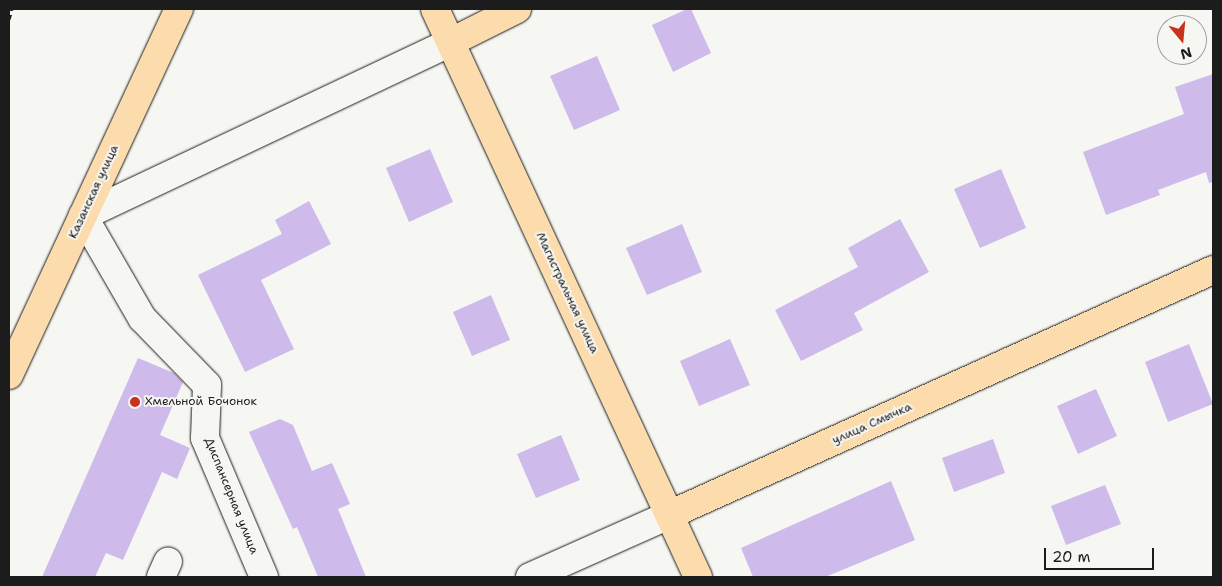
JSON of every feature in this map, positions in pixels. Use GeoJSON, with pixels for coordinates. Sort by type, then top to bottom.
{"type":"FeatureCollection","features":[{"type":"Feature","properties":{"kind":"main road","name":"Казанская улица"},"geometry":{"type":"LineString","coordinates":[[9,374],[179,9]]}},
{"type":"Feature","properties":{"kind":"main road","name":"Магистральная улица"},"geometry":{"type":"LineString","coordinates":[[436,9],[698,577]]}},
{"type":"Feature","properties":{"kind":"main road"},"geometry":{"type":"LineString","coordinates":[[451,42],[517,9]]}},
{"type":"Feature","properties":{"kind":"main road","name":"улица Смычка"},"geometry":{"type":"LineString","coordinates":[[669,515],[1213,270]]}},
{"type":"Feature","properties":{"kind":"street"},"geometry":{"type":"LineString","coordinates":[[83,216],[451,42]]}},
{"type":"Feature","properties":{"kind":"street","name":"Диспансерная улица"},"geometry":{"type":"LineString","coordinates":[[83,216],[142,318],[207,385],[205,438],[264,577]]}},
{"type":"Feature","properties":{"kind":"street","name":"улица Смычка"},"geometry":{"type":"LineString","coordinates":[[530,577],[669,515]]}},
{"type":"Feature","properties":{"kind":"path"},"geometry":{"type":"LineString","coordinates":[[9,19],[12,9]]}},
{"type":"Feature","properties":{"kind":"building"},"geometry":{"type":"Polygon","coordinates":[[[687,9],[691,9],[711,53],[673,72],[652,25],[687,9]]]}},
{"type":"Feature","properties":{"kind":"building"},"geometry":{"type":"Polygon","coordinates":[[[597,56],[620,110],[574,130],[550,76],[597,56]]]}},
{"type":"Feature","properties":{"kind":"building"},"geometry":{"type":"Polygon","coordinates":[[[1213,74],[1213,182],[1209,183],[1206,172],[1158,190],[1160,195],[1106,215],[1083,152],[1184,114],[1175,87],[1213,74]]]}},
{"type":"Feature","properties":{"kind":"building"},"geometry":{"type":"Polygon","coordinates":[[[430,149],[453,202],[409,222],[386,168],[430,149]]]}},
{"type":"Feature","properties":{"kind":"building"},"geometry":{"type":"Polygon","coordinates":[[[1001,169],[1026,228],[980,248],[954,189],[1001,169]]]}},
{"type":"Feature","properties":{"kind":"building"},"geometry":{"type":"Polygon","coordinates":[[[309,201],[331,244],[261,280],[294,349],[245,372],[198,275],[282,234],[275,220],[309,201]]]}},
{"type":"Feature","properties":{"kind":"building"},"geometry":{"type":"Polygon","coordinates":[[[900,219],[929,272],[854,313],[863,330],[801,361],[775,310],[858,267],[848,248],[900,219]]]}},
{"type":"Feature","properties":{"kind":"building"},"geometry":{"type":"Polygon","coordinates":[[[682,224],[702,272],[647,295],[626,248],[682,224]]]}},
{"type":"Feature","properties":{"kind":"building"},"geometry":{"type":"Polygon","coordinates":[[[491,295],[510,340],[472,356],[453,312],[491,295]]]}},
{"type":"Feature","properties":{"kind":"building"},"geometry":{"type":"Polygon","coordinates":[[[730,339],[750,385],[699,406],[680,361],[730,339]]]}},
{"type":"Feature","properties":{"kind":"building"},"geometry":{"type":"Polygon","coordinates":[[[1189,344],[1213,404],[1168,422],[1145,362],[1189,344]]]}},
{"type":"Feature","properties":{"kind":"building"},"geometry":{"type":"Polygon","coordinates":[[[138,358],[174,373],[183,382],[160,435],[190,448],[177,479],[162,472],[123,560],[106,553],[95,577],[42,577],[138,358]]]}},
{"type":"Feature","properties":{"kind":"building"},"geometry":{"type":"Polygon","coordinates":[[[1096,389],[1117,436],[1078,454],[1057,406],[1096,389]]]}},
{"type":"Feature","properties":{"kind":"building"},"geometry":{"type":"Polygon","coordinates":[[[280,419],[293,425],[312,471],[332,463],[350,504],[338,509],[366,577],[318,577],[297,527],[293,529],[249,432],[280,419]]]}},
{"type":"Feature","properties":{"kind":"building"},"geometry":{"type":"Polygon","coordinates":[[[561,435],[580,480],[536,498],[517,454],[561,435]]]}},
{"type":"Feature","properties":{"kind":"building"},"geometry":{"type":"Polygon","coordinates":[[[993,439],[1005,473],[954,492],[942,458],[993,439]]]}},
{"type":"Feature","properties":{"kind":"building"},"geometry":{"type":"Polygon","coordinates":[[[891,481],[915,540],[825,577],[753,577],[741,548],[891,481]]]}},
{"type":"Feature","properties":{"kind":"building"},"geometry":{"type":"Polygon","coordinates":[[[1105,485],[1121,524],[1066,545],[1051,506],[1105,485]]]}},
{"type":"Feature","properties":{"kind":"place","name":"Хмельной Бочонок"},"geometry":{"type":"Point","coordinates":[135,402]}}]}
